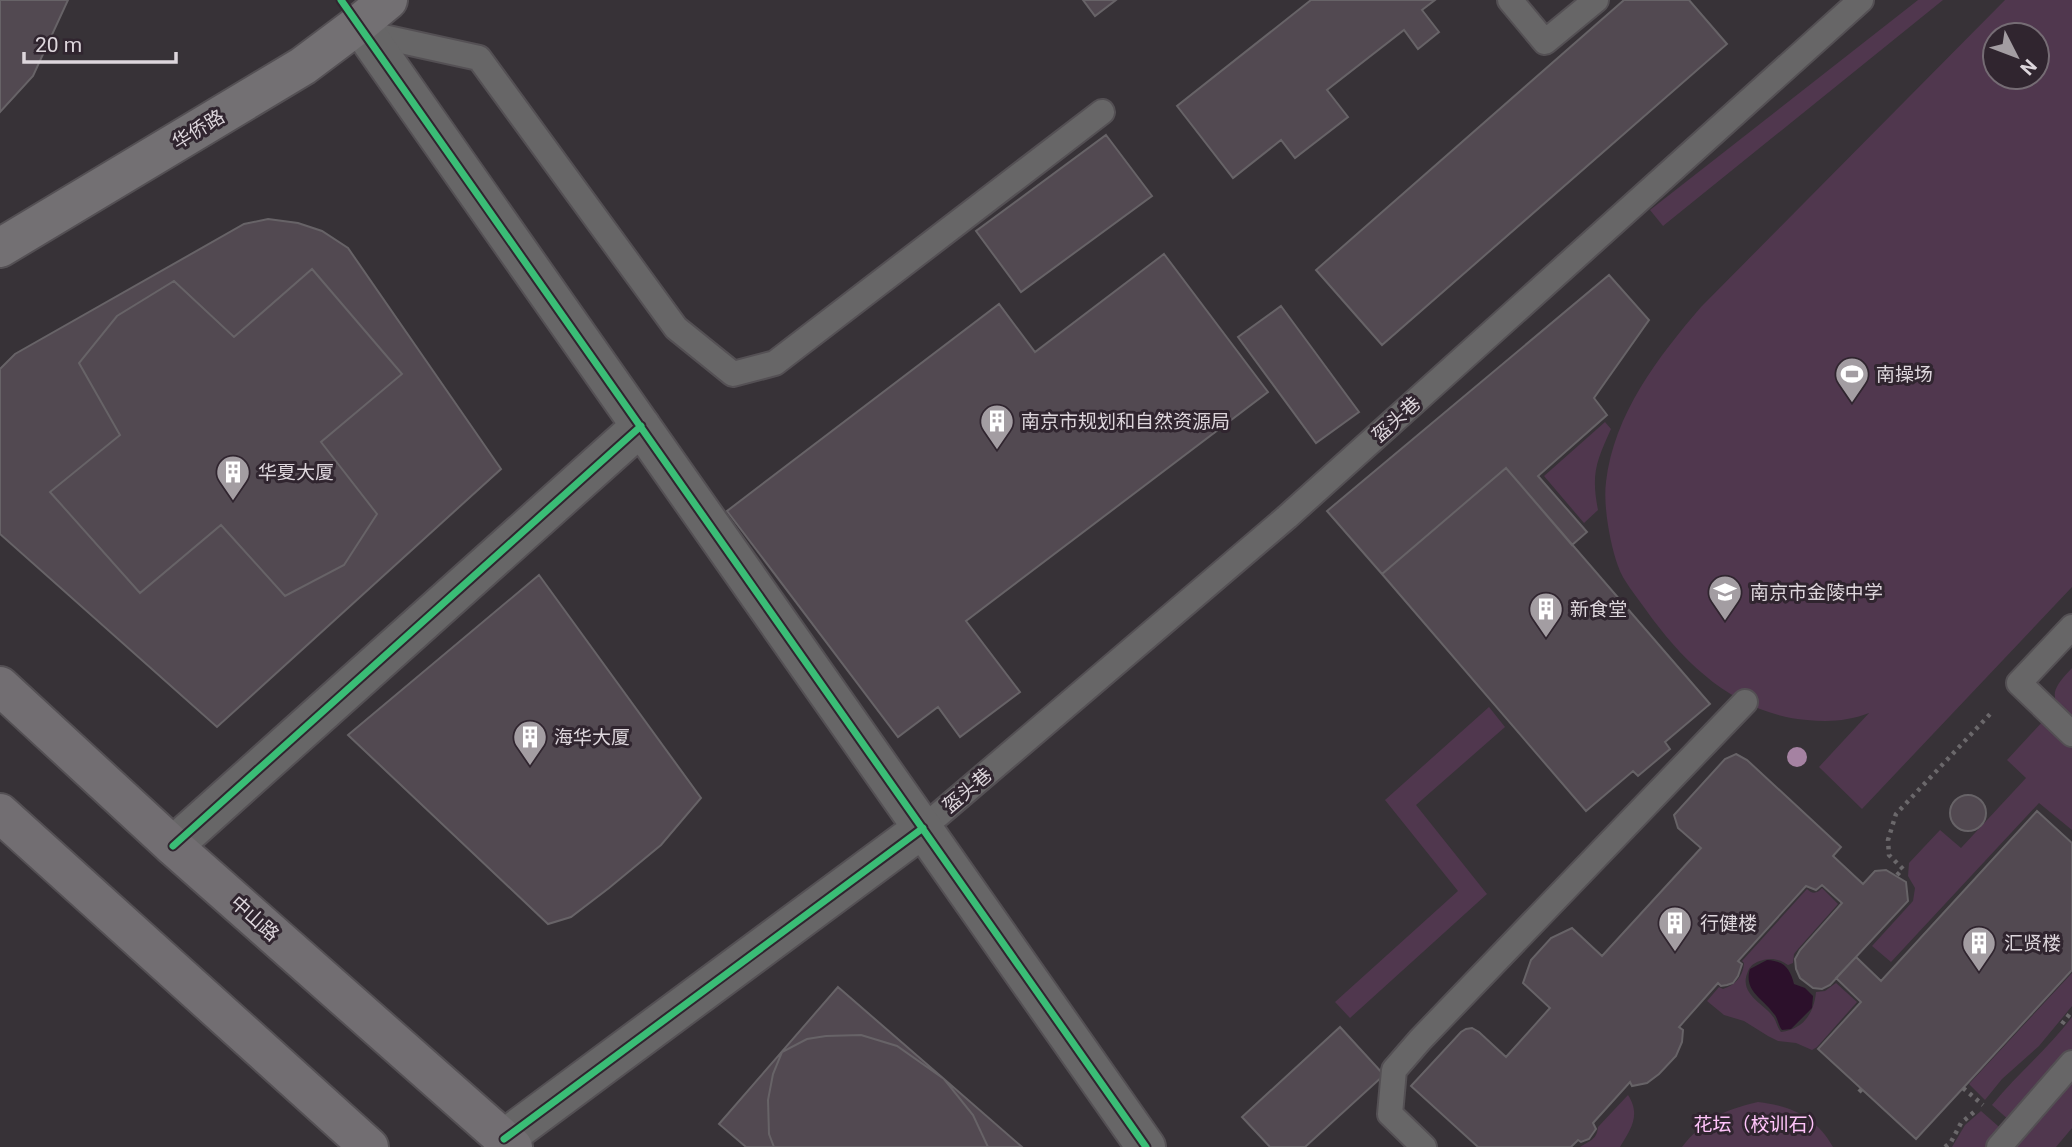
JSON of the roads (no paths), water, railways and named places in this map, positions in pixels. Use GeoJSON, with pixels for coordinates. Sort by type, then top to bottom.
{"type":"FeatureCollection","features":[{"type":"Feature","properties":{"kind":"main road","name":"华侨路"},"geometry":{"type":"LineString","coordinates":[[0,248],[303,66],[355,19],[388,0]]}},
{"type":"Feature","properties":{"kind":"main road","name":"中山路"},"geometry":{"type":"LineString","coordinates":[[0,686],[173,846],[508,1143]]}},
{"type":"Feature","properties":{"kind":"main road"},"geometry":{"type":"LineString","coordinates":[[0,811],[370,1147]]}},
{"type":"Feature","properties":{"kind":"street"},"geometry":{"type":"LineString","coordinates":[[355,19],[1146,1147]]}},
{"type":"Feature","properties":{"kind":"street"},"geometry":{"type":"LineString","coordinates":[[173,846],[640,426]]}},
{"type":"Feature","properties":{"kind":"street"},"geometry":{"type":"LineString","coordinates":[[508,1143],[923,828]]}},
{"type":"Feature","properties":{"kind":"lane"},"geometry":{"type":"LineString","coordinates":[[1510,0],[1545,42],[1595,0]]}},
{"type":"Feature","properties":{"kind":"lane","name":"盔头巷"},"geometry":{"type":"LineString","coordinates":[[923,828],[1287,517],[1861,0]]}},
{"type":"Feature","properties":{"kind":"lane"},"geometry":{"type":"LineString","coordinates":[[355,19],[479,58],[677,328],[733,374],[775,363],[1102,112]]}},
{"type":"Feature","properties":{"kind":"lane"},"geometry":{"type":"LineString","coordinates":[[2072,627],[2019,683],[2072,734]]}},
{"type":"Feature","properties":{"kind":"lane"},"geometry":{"type":"LineString","coordinates":[[1424,1147],[1390,1114],[1394,1070],[1745,702]]}},
{"type":"Feature","properties":{"kind":"lane"},"geometry":{"type":"LineString","coordinates":[[1999,1147],[2072,1063]]}},
{"type":"Feature","properties":{"kind":"place","name":"南操场"},"geometry":{"type":"Point","coordinates":[1852,404]}},
{"type":"Feature","properties":{"kind":"place","name":"南京市规划和自然资源局"},"geometry":{"type":"Point","coordinates":[997,451]}},
{"type":"Feature","properties":{"kind":"place","name":"华夏大厦"},"geometry":{"type":"Point","coordinates":[233,502]}},
{"type":"Feature","properties":{"kind":"place","name":"南京市金陵中学"},"geometry":{"type":"Point","coordinates":[1725,622]}},
{"type":"Feature","properties":{"kind":"place","name":"新食堂"},"geometry":{"type":"Point","coordinates":[1546,639]}},
{"type":"Feature","properties":{"kind":"place","name":"海华大厦"},"geometry":{"type":"Point","coordinates":[530,767]}},
{"type":"Feature","properties":{"kind":"place","name":"行健楼"},"geometry":{"type":"Point","coordinates":[1675,953]}},
{"type":"Feature","properties":{"kind":"place","name":"汇贤楼"},"geometry":{"type":"Point","coordinates":[1979,973]}},
{"type":"Feature","properties":{"kind":"park label","name":"花坛（校训石）"},"geometry":{"type":"Point","coordinates":[1760,1124]}}]}
